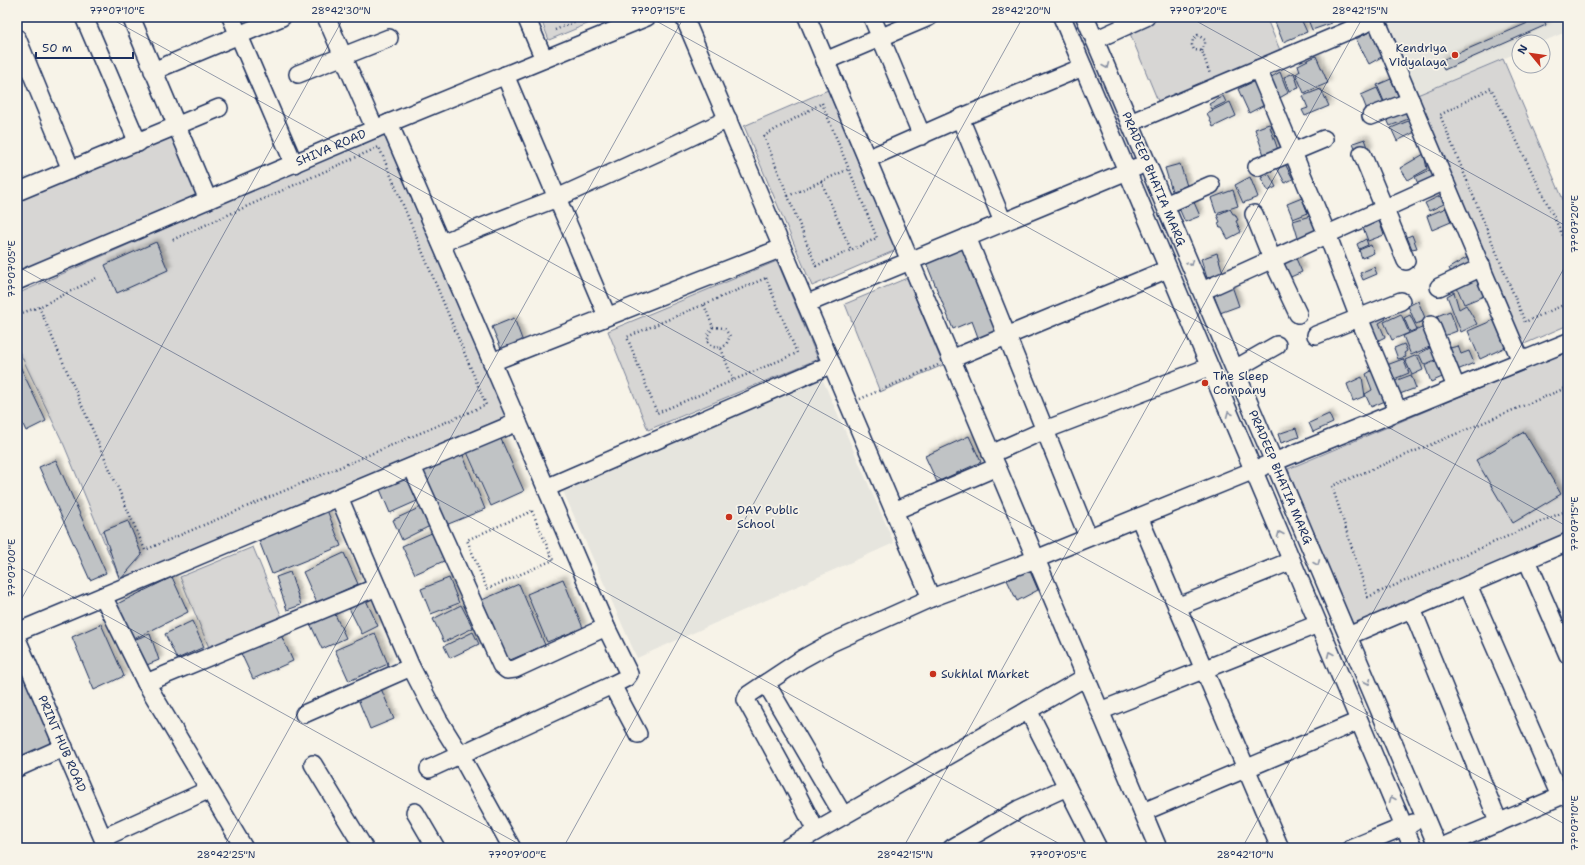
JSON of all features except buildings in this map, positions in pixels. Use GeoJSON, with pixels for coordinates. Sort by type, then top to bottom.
{"type":"FeatureCollection","features":[{"type":"Feature","properties":{"kind":"street"},"geometry":{"type":"LineString","coordinates":[[84,17],[138,143]]}},
{"type":"Feature","properties":{"kind":"street"},"geometry":{"type":"LineString","coordinates":[[131,17],[208,200]]}},
{"type":"Feature","properties":{"kind":"street"},"geometry":{"type":"LineString","coordinates":[[231,17],[294,164]]}},
{"type":"Feature","properties":{"kind":"street"},"geometry":{"type":"LineString","coordinates":[[153,71],[282,17]]}},
{"type":"Feature","properties":{"kind":"street"},"geometry":{"type":"LineString","coordinates":[[326,17],[343,56],[382,126],[441,243],[606,626],[629,674],[626,678],[612,685],[461,756],[429,769]]}},
{"type":"Feature","properties":{"kind":"street"},"geometry":{"type":"LineString","coordinates":[[526,17],[544,59]]}},
{"type":"Feature","properties":{"kind":"street","name":"SHIVA ROAD"},"geometry":{"type":"LineString","coordinates":[[17,281],[382,126],[647,17]]}},
{"type":"Feature","properties":{"kind":"street"},"geometry":{"type":"LineString","coordinates":[[684,17],[931,598]]}},
{"type":"Feature","properties":{"kind":"street"},"geometry":{"type":"LineString","coordinates":[[807,17],[1158,848]]}},
{"type":"Feature","properties":{"kind":"street"},"geometry":{"type":"LineString","coordinates":[[872,17],[922,136]]}},
{"type":"Feature","properties":{"kind":"street"},"geometry":{"type":"LineString","coordinates":[[826,60],[929,17]]}},
{"type":"Feature","properties":{"kind":"street","name":"PRADEEP BHATIA MARG"},"geometry":{"type":"LineString","coordinates":[[1062,17],[1413,848]]}},
{"type":"Feature","properties":{"kind":"street","name":"PRADEEP BHATIA MARG"},"geometry":{"type":"LineString","coordinates":[[1085,17],[1439,848]]}},
{"type":"Feature","properties":{"kind":"street"},"geometry":{"type":"LineString","coordinates":[[1095,40],[1146,17]]}},
{"type":"Feature","properties":{"kind":"street"},"geometry":{"type":"LineString","coordinates":[[1130,123],[1375,18],[1521,361]]}},
{"type":"Feature","properties":{"kind":"street"},"geometry":{"type":"LineString","coordinates":[[17,38],[71,170]]}},
{"type":"Feature","properties":{"kind":"street"},"geometry":{"type":"LineString","coordinates":[[298,74],[389,38]]}},
{"type":"Feature","properties":{"kind":"street"},"geometry":{"type":"LineString","coordinates":[[867,159],[960,118],[1083,67]]}},
{"type":"Feature","properties":{"kind":"street"},"geometry":{"type":"LineString","coordinates":[[1258,69],[1327,234],[1359,318],[1398,411]]}},
{"type":"Feature","properties":{"kind":"street"},"geometry":{"type":"LineString","coordinates":[[505,75],[607,316]]}},
{"type":"Feature","properties":{"kind":"street"},"geometry":{"type":"LineString","coordinates":[[1371,116],[1411,101]]}},
{"type":"Feature","properties":{"kind":"street"},"geometry":{"type":"LineString","coordinates":[[17,192],[177,127],[219,108]]}},
{"type":"Feature","properties":{"kind":"street"},"geometry":{"type":"LineString","coordinates":[[960,118],[1003,222]]}},
{"type":"Feature","properties":{"kind":"street"},"geometry":{"type":"LineString","coordinates":[[441,243],[557,198],[728,119]]}},
{"type":"Feature","properties":{"kind":"street"},"geometry":{"type":"LineString","coordinates":[[1257,167],[1324,139]]}},
{"type":"Feature","properties":{"kind":"street"},"geometry":{"type":"LineString","coordinates":[[1362,154],[1406,260]]}},
{"type":"Feature","properties":{"kind":"street"},"geometry":{"type":"LineString","coordinates":[[806,304],[1147,162]]}},
{"type":"Feature","properties":{"kind":"street"},"geometry":{"type":"LineString","coordinates":[[1202,291],[1445,181]]}},
{"type":"Feature","properties":{"kind":"street"},"geometry":{"type":"LineString","coordinates":[[1165,205],[1210,185]]}},
{"type":"Feature","properties":{"kind":"street"},"geometry":{"type":"LineString","coordinates":[[1254,214],[1272,259],[1298,314]]}},
{"type":"Feature","properties":{"kind":"street"},"geometry":{"type":"LineString","coordinates":[[967,237],[1088,537]]}},
{"type":"Feature","properties":{"kind":"street"},"geometry":{"type":"LineString","coordinates":[[492,362],[782,248]]}},
{"type":"Feature","properties":{"kind":"street"},"geometry":{"type":"LineString","coordinates":[[1439,287],[1482,267]]}},
{"type":"Feature","properties":{"kind":"street"},"geometry":{"type":"LineString","coordinates":[[951,359],[1168,269]]}},
{"type":"Feature","properties":{"kind":"street"},"geometry":{"type":"LineString","coordinates":[[1316,335],[1401,301]]}},
{"type":"Feature","properties":{"kind":"street"},"geometry":{"type":"LineString","coordinates":[[1431,325],[1456,387]]}},
{"type":"Feature","properties":{"kind":"street"},"geometry":{"type":"LineString","coordinates":[[816,831],[746,700],[748,695],[802,659],[831,643],[931,598],[1036,559],[1568,342]]}},
{"type":"Feature","properties":{"kind":"street"},"geometry":{"type":"LineString","coordinates":[[1235,369],[1277,345]]}},
{"type":"Feature","properties":{"kind":"street"},"geometry":{"type":"LineString","coordinates":[[546,488],[832,364]]}},
{"type":"Feature","properties":{"kind":"street"},"geometry":{"type":"LineString","coordinates":[[894,512],[994,460],[1045,430],[1209,367]]}},
{"type":"Feature","properties":{"kind":"street"},"geometry":{"type":"LineString","coordinates":[[17,632],[518,422]]}},
{"type":"Feature","properties":{"kind":"street"},"geometry":{"type":"LineString","coordinates":[[412,467],[502,665],[507,670],[514,669],[606,626]]}},
{"type":"Feature","properties":{"kind":"street"},"geometry":{"type":"LineString","coordinates":[[339,497],[411,667],[438,719],[461,756],[512,848]]}},
{"type":"Feature","properties":{"kind":"street"},"geometry":{"type":"LineString","coordinates":[[1139,517],[1280,848]]}},
{"type":"Feature","properties":{"kind":"street"},"geometry":{"type":"LineString","coordinates":[[1348,636],[1568,542]]}},
{"type":"Feature","properties":{"kind":"street"},"geometry":{"type":"LineString","coordinates":[[1526,560],[1568,655]]}},
{"type":"Feature","properties":{"kind":"street"},"geometry":{"type":"LineString","coordinates":[[1177,607],[1291,561]]}},
{"type":"Feature","properties":{"kind":"street"},"geometry":{"type":"LineString","coordinates":[[1439,848],[1564,795],[1468,585]]}},
{"type":"Feature","properties":{"kind":"street"},"geometry":{"type":"LineString","coordinates":[[146,683],[378,587]]}},
{"type":"Feature","properties":{"kind":"street"},"geometry":{"type":"LineString","coordinates":[[103,596],[146,683],[208,790],[244,848]]}},
{"type":"Feature","properties":{"kind":"street"},"geometry":{"type":"LineString","coordinates":[[1412,609],[1499,823]]}},
{"type":"Feature","properties":{"kind":"street"},"geometry":{"type":"LineString","coordinates":[[1100,711],[1318,624]]}},
{"type":"Feature","properties":{"kind":"street","name":"PRINT HUB ROAD"},"geometry":{"type":"LineString","coordinates":[[17,639],[105,843]]}},
{"type":"Feature","properties":{"kind":"street"},"geometry":{"type":"LineString","coordinates":[[304,714],[411,667]]}},
{"type":"Feature","properties":{"kind":"street"},"geometry":{"type":"LineString","coordinates":[[787,848],[1086,677]]}},
{"type":"Feature","properties":{"kind":"street"},"geometry":{"type":"LineString","coordinates":[[766,683],[843,815]]}},
{"type":"Feature","properties":{"kind":"street"},"geometry":{"type":"LineString","coordinates":[[612,685],[638,734]]}},
{"type":"Feature","properties":{"kind":"street"},"geometry":{"type":"LineString","coordinates":[[1028,710],[1098,848]]}},
{"type":"Feature","properties":{"kind":"street"},"geometry":{"type":"LineString","coordinates":[[1143,812],[1359,721]]}},
{"type":"Feature","properties":{"kind":"street"},"geometry":{"type":"LineString","coordinates":[[17,768],[64,747]]}},
{"type":"Feature","properties":{"kind":"street"},"geometry":{"type":"LineString","coordinates":[[313,764],[364,848]]}},
{"type":"Feature","properties":{"kind":"street"},"geometry":{"type":"LineString","coordinates":[[952,848],[1019,809],[1067,787]]}},
{"type":"Feature","properties":{"kind":"street"},"geometry":{"type":"LineString","coordinates":[[105,843],[208,790]]}},
{"type":"Feature","properties":{"kind":"street"},"geometry":{"type":"LineString","coordinates":[[415,812],[436,848]]}},
{"type":"Feature","properties":{"kind":"street"},"geometry":{"type":"LineString","coordinates":[[1352,848],[1426,818]]}},
{"type":"Feature","properties":{"kind":"path"},"geometry":{"type":"LineString","coordinates":[[556,30],[586,17]]}},
{"type":"Feature","properties":{"kind":"path"},"geometry":{"type":"LineString","coordinates":[[1202,51],[1194,50],[1192,45],[1193,39],[1198,35],[1205,40],[1202,51],[1211,78]]}},
{"type":"Feature","properties":{"kind":"path"},"geometry":{"type":"LineString","coordinates":[[1568,246],[1491,88],[1440,115],[1525,322],[1568,303]]}},
{"type":"Feature","properties":{"kind":"path"},"geometry":{"type":"LineString","coordinates":[[822,103],[849,169],[877,238],[816,266],[764,136],[822,103]]}},
{"type":"Feature","properties":{"kind":"path"},"geometry":{"type":"LineString","coordinates":[[39,307],[145,550],[486,405],[379,147],[172,240]]}},
{"type":"Feature","properties":{"kind":"path"},"geometry":{"type":"LineString","coordinates":[[788,196],[849,169]]}},
{"type":"Feature","properties":{"kind":"path"},"geometry":{"type":"LineString","coordinates":[[821,181],[851,250]]}},
{"type":"Feature","properties":{"kind":"path"},"geometry":{"type":"LineString","coordinates":[[19,314],[39,307],[97,278]]}},
{"type":"Feature","properties":{"kind":"path"},"geometry":{"type":"LineString","coordinates":[[766,278],[797,353],[657,413],[627,337],[704,305],[766,278]]}},
{"type":"Feature","properties":{"kind":"path"},"geometry":{"type":"LineString","coordinates":[[704,305],[713,327]]}},
{"type":"Feature","properties":{"kind":"path"},"geometry":{"type":"LineString","coordinates":[[713,327],[724,328],[730,336],[726,345],[721,348],[713,347],[708,342],[708,335],[713,327]]}},
{"type":"Feature","properties":{"kind":"path"},"geometry":{"type":"LineString","coordinates":[[721,348],[733,380]]}},
{"type":"Feature","properties":{"kind":"path"},"geometry":{"type":"LineString","coordinates":[[849,404],[951,359]]}},
{"type":"Feature","properties":{"kind":"path"},"geometry":{"type":"LineString","coordinates":[[1568,387],[1332,486],[1368,597],[1568,510]]}},
{"type":"Feature","properties":{"kind":"path"},"geometry":{"type":"LineString","coordinates":[[532,510],[553,560],[487,589],[467,540],[532,510]]}},
{"type":"Feature","properties":{"kind":"shaded area"},"geometry":{"type":"Polygon","coordinates":[[[540,17],[604,17],[549,40],[540,17]]]}},
{"type":"Feature","properties":{"kind":"shaded area"},"geometry":{"type":"Polygon","coordinates":[[[1162,17],[1266,17],[1282,55],[1160,106],[1129,31],[1162,17]]]}},
{"type":"Feature","properties":{"kind":"shaded area","name":"Kendriya Vidyalaya"},"geometry":{"type":"Polygon","coordinates":[[[1382,17],[1568,17],[1568,31],[1551,38],[1551,34],[1511,34],[1511,55],[1415,96],[1382,17]]]}},
{"type":"Feature","properties":{"kind":"shaded area"},"geometry":{"type":"Polygon","coordinates":[[[1503,59],[1568,211],[1568,325],[1522,345],[1415,96],[1503,59]]]}},
{"type":"Feature","properties":{"kind":"shaded area"},"geometry":{"type":"Polygon","coordinates":[[[828,90],[896,250],[812,286],[744,126],[828,90]]]}},
{"type":"Feature","properties":{"kind":"shaded area"},"geometry":{"type":"Polygon","coordinates":[[[177,127],[208,200],[17,281],[17,192],[177,127]]]}},
{"type":"Feature","properties":{"kind":"shaded area"},"geometry":{"type":"Polygon","coordinates":[[[386,130],[509,418],[120,580],[64,445],[17,347],[17,294],[386,130]]]}},
{"type":"Feature","properties":{"kind":"shaded area"},"geometry":{"type":"Polygon","coordinates":[[[777,261],[818,359],[648,430],[608,331],[777,261]]]}},
{"type":"Feature","properties":{"kind":"shaded area"},"geometry":{"type":"Polygon","coordinates":[[[907,278],[943,365],[880,392],[845,304],[907,278]]]}},
{"type":"Feature","properties":{"kind":"shaded area"},"geometry":{"type":"Polygon","coordinates":[[[1568,351],[1568,533],[1346,629],[1288,469],[1568,351]]]}},
{"type":"Feature","properties":{"kind":"shaded area","name":"DAV Public School"},"geometry":{"type":"Polygon","coordinates":[[[821,376],[894,543],[637,658],[563,491],[821,376]]]}},
{"type":"Feature","properties":{"kind":"shaded area"},"geometry":{"type":"Polygon","coordinates":[[[253,547],[283,620],[210,650],[180,577],[253,547]]]}},
{"type":"Feature","properties":{"kind":"place","name":"Kendriya Vidyalaya"},"geometry":{"type":"Point","coordinates":[1455,55]}},
{"type":"Feature","properties":{"kind":"place","name":"The Sleep Company"},"geometry":{"type":"Point","coordinates":[1205,383]}},
{"type":"Feature","properties":{"kind":"place","name":"DAV Public School"},"geometry":{"type":"Point","coordinates":[729,517]}},
{"type":"Feature","properties":{"kind":"place","name":"Sukhlal Market"},"geometry":{"type":"Point","coordinates":[933,674]}}]}
